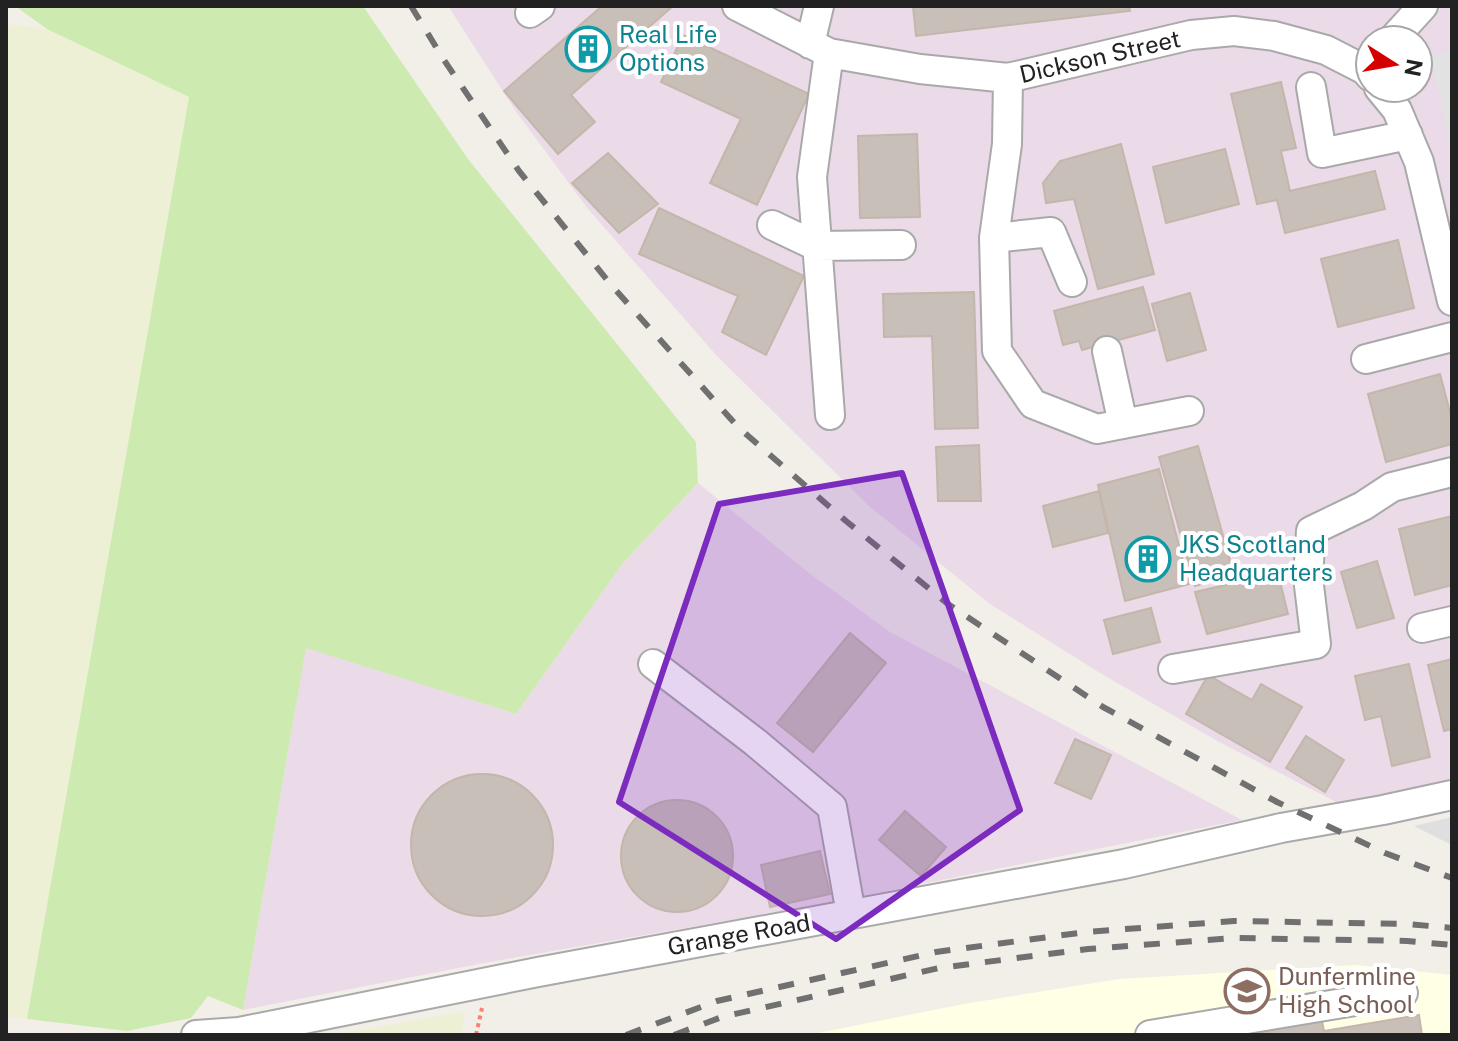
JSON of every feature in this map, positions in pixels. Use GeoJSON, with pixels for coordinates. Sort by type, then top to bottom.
{"type":"FeatureCollection","features":[{"type":"Feature","properties":{"kind":"street","name":"Dickson Street"},"geometry":{"type":"LineString","coordinates":[[737,6],[820,48],[920,69],[1008,78],[1191,35],[1228,18],[1274,36],[1326,50],[1354,66]]}},
{"type":"Feature","properties":{"kind":"street"},"geometry":{"type":"LineString","coordinates":[[819,6],[820,48],[812,177],[830,415]]}},
{"type":"Feature","properties":{"kind":"street"},"geometry":{"type":"LineString","coordinates":[[1407,24],[1423,6]]}},
{"type":"Feature","properties":{"kind":"street"},"geometry":{"type":"LineString","coordinates":[[1008,78],[1007,144],[994,238],[997,351],[1033,404],[1097,429],[1189,411]]}},
{"type":"Feature","properties":{"kind":"street"},"geometry":{"type":"LineString","coordinates":[[1311,87],[1322,153],[1408,135]]}},
{"type":"Feature","properties":{"kind":"street","name":"Dickson Street"},"geometry":{"type":"LineString","coordinates":[[1393,104],[1419,162],[1452,301]]}},
{"type":"Feature","properties":{"kind":"street"},"geometry":{"type":"LineString","coordinates":[[772,225],[816,246],[901,245]]}},
{"type":"Feature","properties":{"kind":"street"},"geometry":{"type":"LineString","coordinates":[[994,238],[1051,232],[1072,282]]}},
{"type":"Feature","properties":{"kind":"street"},"geometry":{"type":"LineString","coordinates":[[1366,359],[1452,337]]}},
{"type":"Feature","properties":{"kind":"street"},"geometry":{"type":"LineString","coordinates":[[1107,351],[1123,424]]}},
{"type":"Feature","properties":{"kind":"street"},"geometry":{"type":"LineString","coordinates":[[1173,669],[1316,644],[1308,577],[1311,531],[1363,506],[1392,487],[1452,472]]}},
{"type":"Feature","properties":{"kind":"street"},"geometry":{"type":"LineString","coordinates":[[1422,628],[1452,621]]}},
{"type":"Feature","properties":{"kind":"street"},"geometry":{"type":"LineString","coordinates":[[653,664],[755,742],[832,807],[851,914]]}},
{"type":"Feature","properties":{"kind":"street","name":"Grange Road"},"geometry":{"type":"LineString","coordinates":[[196,1035],[239,1032],[553,969],[1124,864],[1281,828],[1452,795]]}},
{"type":"Feature","properties":{"kind":"street"},"geometry":{"type":"LineString","coordinates":[[1150,1035],[1403,993]]}},
{"type":"Feature","properties":{"kind":"highlighted area"},"geometry":{"type":"Polygon","coordinates":[[[902,473],[1020,810],[836,939],[619,802],[719,504],[902,473]]]}},
{"type":"Feature","properties":{"kind":"shaded area"},"geometry":{"type":"Polygon","coordinates":[[[448,6],[1452,6],[1452,779],[1342,805],[1219,742],[990,604],[869,506],[717,356],[588,209],[517,113],[448,6]]]}},
{"type":"Feature","properties":{"kind":"shaded area"},"geometry":{"type":"Polygon","coordinates":[[[6,24],[47,29],[189,97],[27,1019],[6,1017],[6,24]]]}},
{"type":"Feature","properties":{"kind":"shaded area"},"geometry":{"type":"Polygon","coordinates":[[[1452,51],[1452,154],[1434,69],[1434,54],[1452,51]]]}},
{"type":"Feature","properties":{"kind":"shaded area"},"geometry":{"type":"Polygon","coordinates":[[[698,483],[809,573],[890,632],[1242,820],[817,905],[484,963],[243,1010],[306,647],[516,714],[623,563],[698,483]]]}},
{"type":"Feature","properties":{"kind":"shaded area"},"geometry":{"type":"Polygon","coordinates":[[[1452,817],[1452,845],[1414,826],[1452,817]]]}},
{"type":"Feature","properties":{"kind":"shaded area","name":"Dunfermline High School"},"geometry":{"type":"Polygon","coordinates":[[[1356,965],[1452,975],[1452,1035],[808,1035],[964,1004],[1119,979],[1356,965]]]}},
{"type":"Feature","properties":{"kind":"shaded area"},"geometry":{"type":"Polygon","coordinates":[[[465,1011],[461,1035],[333,1035],[465,1011]]]}},
{"type":"Feature","properties":{"kind":"green space"},"geometry":{"type":"Polygon","coordinates":[[[15,6],[363,6],[468,159],[696,442],[698,483],[623,563],[516,714],[306,648],[243,1010],[208,996],[191,1018],[127,1031],[27,1019],[189,97],[47,29],[15,6]]]}},
{"type":"Feature","properties":{"kind":"building","name":"Real Life Options"},"geometry":{"type":"Polygon","coordinates":[[[602,6],[673,6],[571,95],[595,122],[558,154],[504,91],[602,6]]]}},
{"type":"Feature","properties":{"kind":"building"},"geometry":{"type":"Polygon","coordinates":[[[913,6],[1129,6],[1130,11],[916,36],[913,6]]]}},
{"type":"Feature","properties":{"kind":"building"},"geometry":{"type":"Polygon","coordinates":[[[683,35],[809,94],[757,205],[710,183],[741,119],[661,82],[683,35]]]}},
{"type":"Feature","properties":{"kind":"building"},"geometry":{"type":"Polygon","coordinates":[[[1281,82],[1296,148],[1281,151],[1290,191],[1375,171],[1385,209],[1285,233],[1277,200],[1257,204],[1231,94],[1281,82]]]}},
{"type":"Feature","properties":{"kind":"building"},"geometry":{"type":"Polygon","coordinates":[[[917,134],[920,217],[860,218],[858,136],[917,134]]]}},
{"type":"Feature","properties":{"kind":"building"},"geometry":{"type":"Polygon","coordinates":[[[1121,144],[1154,274],[1098,289],[1074,199],[1046,203],[1043,183],[1060,161],[1121,144]]]}},
{"type":"Feature","properties":{"kind":"building"},"geometry":{"type":"Polygon","coordinates":[[[1225,149],[1239,204],[1166,223],[1153,167],[1225,149]]]}},
{"type":"Feature","properties":{"kind":"building"},"geometry":{"type":"Polygon","coordinates":[[[608,153],[658,204],[619,233],[572,183],[608,153]]]}},
{"type":"Feature","properties":{"kind":"building"},"geometry":{"type":"Polygon","coordinates":[[[659,208],[804,276],[766,355],[722,332],[738,296],[639,254],[659,208]]]}},
{"type":"Feature","properties":{"kind":"building"},"geometry":{"type":"Polygon","coordinates":[[[1398,240],[1414,308],[1338,327],[1321,259],[1398,240]]]}},
{"type":"Feature","properties":{"kind":"building"},"geometry":{"type":"Polygon","coordinates":[[[1143,287],[1155,330],[1082,350],[1079,341],[1063,345],[1054,311],[1143,287]]]}},
{"type":"Feature","properties":{"kind":"building"},"geometry":{"type":"Polygon","coordinates":[[[974,292],[978,428],[935,429],[932,336],[884,337],[883,294],[974,292]]]}},
{"type":"Feature","properties":{"kind":"building"},"geometry":{"type":"Polygon","coordinates":[[[1190,293],[1206,350],[1167,361],[1152,304],[1190,293]]]}},
{"type":"Feature","properties":{"kind":"building"},"geometry":{"type":"Polygon","coordinates":[[[1440,374],[1452,420],[1452,444],[1386,462],[1368,394],[1440,374]]]}},
{"type":"Feature","properties":{"kind":"building"},"geometry":{"type":"Polygon","coordinates":[[[979,445],[981,501],[938,501],[936,447],[979,445]]]}},
{"type":"Feature","properties":{"kind":"building"},"geometry":{"type":"Polygon","coordinates":[[[1198,446],[1234,575],[1195,586],[1159,457],[1198,446]]]}},
{"type":"Feature","properties":{"kind":"building","name":"JKS Scotland Headquarters"},"geometry":{"type":"Polygon","coordinates":[[[1159,469],[1189,584],[1125,601],[1098,485],[1159,469]]]}},
{"type":"Feature","properties":{"kind":"building"},"geometry":{"type":"Polygon","coordinates":[[[1099,491],[1108,533],[1053,547],[1043,506],[1099,491]]]}},
{"type":"Feature","properties":{"kind":"building"},"geometry":{"type":"Polygon","coordinates":[[[1452,516],[1452,585],[1415,595],[1399,529],[1452,516]]]}},
{"type":"Feature","properties":{"kind":"building"},"geometry":{"type":"Polygon","coordinates":[[[1377,561],[1394,618],[1357,628],[1341,572],[1377,561]]]}},
{"type":"Feature","properties":{"kind":"building"},"geometry":{"type":"Polygon","coordinates":[[[1278,573],[1288,614],[1207,634],[1195,592],[1278,573]]]}},
{"type":"Feature","properties":{"kind":"building"},"geometry":{"type":"Polygon","coordinates":[[[1151,608],[1160,642],[1113,654],[1104,620],[1151,608]]]}},
{"type":"Feature","properties":{"kind":"building"},"geometry":{"type":"Polygon","coordinates":[[[850,633],[886,663],[813,752],[777,723],[850,633]]]}},
{"type":"Feature","properties":{"kind":"building"},"geometry":{"type":"Polygon","coordinates":[[[1452,659],[1452,729],[1444,731],[1428,665],[1452,659]]]}},
{"type":"Feature","properties":{"kind":"building"},"geometry":{"type":"Polygon","coordinates":[[[1409,664],[1430,757],[1392,766],[1381,716],[1365,720],[1355,676],[1409,664]]]}},
{"type":"Feature","properties":{"kind":"building"},"geometry":{"type":"Polygon","coordinates":[[[1208,675],[1252,700],[1261,684],[1302,707],[1270,762],[1186,714],[1208,675]]]}},
{"type":"Feature","properties":{"kind":"building"},"geometry":{"type":"Polygon","coordinates":[[[1306,736],[1344,760],[1325,792],[1286,768],[1306,736]]]}},
{"type":"Feature","properties":{"kind":"building"},"geometry":{"type":"Polygon","coordinates":[[[1075,739],[1111,755],[1091,799],[1055,783],[1075,739]]]}},
{"type":"Feature","properties":{"kind":"building"},"geometry":{"type":"Polygon","coordinates":[[[482,774],[509,780],[532,795],[547,818],[553,845],[547,872],[532,895],[509,910],[482,916],[455,910],[432,895],[417,872],[411,845],[417,818],[432,795],[455,780],[482,774]]]}},
{"type":"Feature","properties":{"kind":"building"},"geometry":{"type":"Polygon","coordinates":[[[677,800],[698,804],[716,817],[729,835],[733,856],[729,877],[716,895],[698,908],[677,912],[656,908],[638,895],[625,877],[621,856],[625,835],[638,817],[656,804],[677,800]]]}},
{"type":"Feature","properties":{"kind":"building"},"geometry":{"type":"Polygon","coordinates":[[[905,811],[946,847],[921,876],[879,840],[905,811]]]}},
{"type":"Feature","properties":{"kind":"building"},"geometry":{"type":"Polygon","coordinates":[[[820,851],[830,894],[770,907],[761,865],[820,851]]]}},
{"type":"Feature","properties":{"kind":"building"},"geometry":{"type":"Polygon","coordinates":[[[1320,1011],[1324,1031],[1419,1015],[1422,1035],[1181,1035],[1320,1011]]]}},
{"type":"Feature","properties":{"kind":"railway"},"geometry":{"type":"LineString","coordinates":[[411,6],[519,171],[612,286],[738,427],[846,521],[948,604],[1103,707],[1277,802],[1385,853],[1452,878]]}},
{"type":"Feature","properties":{"kind":"railway"},"geometry":{"type":"LineString","coordinates":[[626,1035],[717,1001],[936,952],[1086,932],[1234,921],[1408,924],[1452,928]]}},
{"type":"Feature","properties":{"kind":"railway"},"geometry":{"type":"LineString","coordinates":[[674,1035],[722,1017],[939,968],[1088,949],[1235,938],[1407,941],[1452,945]]}},
{"type":"Feature","properties":{"kind":"place","name":"Real Life Options"},"geometry":{"type":"Point","coordinates":[588,49]}},
{"type":"Feature","properties":{"kind":"place","name":"JKS Scotland Headquarters"},"geometry":{"type":"Point","coordinates":[1148,559]}},
{"type":"Feature","properties":{"kind":"place","name":"Dunfermline High School"},"geometry":{"type":"Point","coordinates":[1247,991]}}]}
